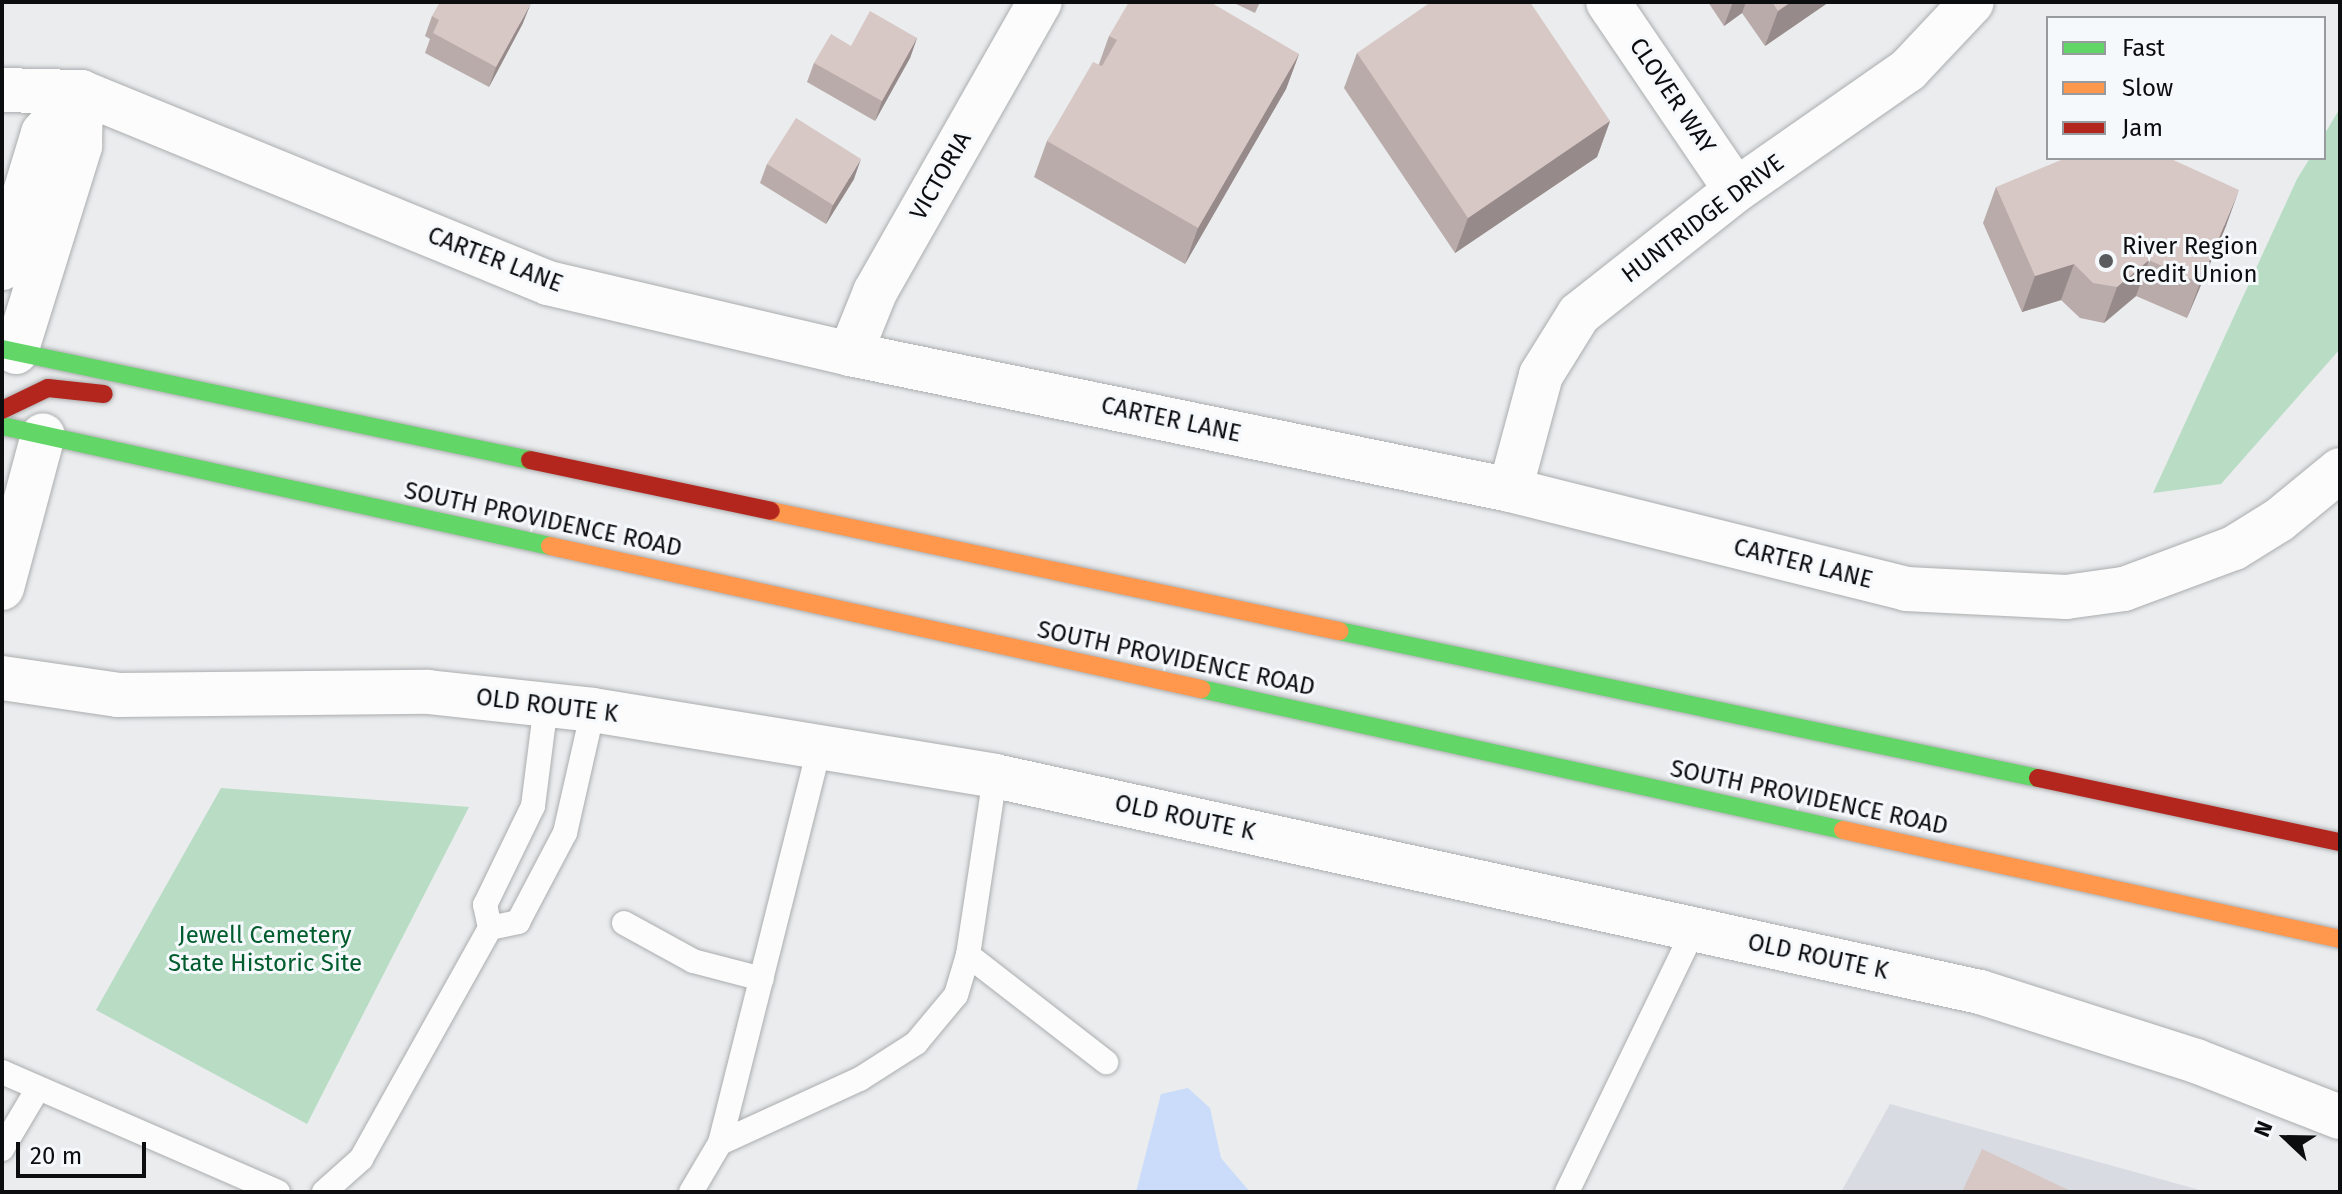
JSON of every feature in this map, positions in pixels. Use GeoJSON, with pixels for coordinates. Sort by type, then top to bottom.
{"type":"FeatureCollection","features":[{"type":"Feature","properties":{"kind":"main road"},"geometry":{"type":"LineString","coordinates":[[7,355],[283,410],[2340,842]]}},
{"type":"Feature","properties":{"kind":"main road"},"geometry":{"type":"LineString","coordinates":[[2,410],[48,388],[127,399]]}},
{"type":"Feature","properties":{"kind":"main road"},"geometry":{"type":"LineString","coordinates":[[258,426],[283,410]]}},
{"type":"Feature","properties":{"kind":"main road","name":"SOUTH PROVIDENCE ROAD"},"geometry":{"type":"LineString","coordinates":[[22,431],[2340,939]]}},
{"type":"Feature","properties":{"kind":"street","name":"VICTORIA"},"geometry":{"type":"LineString","coordinates":[[850,354],[875,292],[1040,2]]}},
{"type":"Feature","properties":{"kind":"street","name":"CLOVER WAY"},"geometry":{"type":"LineString","coordinates":[[1608,2],[1736,190]]}},
{"type":"Feature","properties":{"kind":"street","name":"HUNTRIDGE DRIVE"},"geometry":{"type":"LineString","coordinates":[[1510,490],[1541,375],[1579,314],[1736,190],[1908,70],[1972,2]]}},
{"type":"Feature","properties":{"kind":"street","name":"CARTER LANE"},"geometry":{"type":"LineString","coordinates":[[2,90],[81,92],[548,283],[850,354],[1510,490],[1906,589],[2066,597],[2124,589],[2234,548],[2279,520],[2340,470]]}},
{"type":"Feature","properties":{"kind":"street"},"geometry":{"type":"LineString","coordinates":[[2,268],[43,133],[81,92]]}},
{"type":"Feature","properties":{"kind":"street"},"geometry":{"type":"LineString","coordinates":[[7,355],[80,146],[81,92]]}},
{"type":"Feature","properties":{"kind":"street"},"geometry":{"type":"LineString","coordinates":[[2,588],[22,431]]}},
{"type":"Feature","properties":{"kind":"street","name":"OLD ROUTE K"},"geometry":{"type":"LineString","coordinates":[[2,678],[118,695],[428,692],[593,710],[995,776],[1980,992],[2196,1061],[2340,1117]]}},
{"type":"Feature","properties":{"kind":"lane"},"geometry":{"type":"LineString","coordinates":[[324,1192],[361,1159],[490,928],[485,905],[533,806],[546,705]]}},
{"type":"Feature","properties":{"kind":"lane"},"geometry":{"type":"LineString","coordinates":[[490,928],[518,922],[565,833],[593,710]]}},
{"type":"Feature","properties":{"kind":"lane"},"geometry":{"type":"LineString","coordinates":[[691,1192],[720,1143],[820,745]]}},
{"type":"Feature","properties":{"kind":"lane"},"geometry":{"type":"LineString","coordinates":[[720,1143],[860,1079],[916,1043],[956,995],[968,955],[995,776]]}},
{"type":"Feature","properties":{"kind":"lane"},"geometry":{"type":"LineString","coordinates":[[624,923],[693,961],[762,979]]}},
{"type":"Feature","properties":{"kind":"lane"},"geometry":{"type":"LineString","coordinates":[[1567,1192],[1693,931]]}},
{"type":"Feature","properties":{"kind":"lane"},"geometry":{"type":"LineString","coordinates":[[968,955],[1106,1062]]}},
{"type":"Feature","properties":{"kind":"lane"},"geometry":{"type":"LineString","coordinates":[[2,1072],[37,1090],[278,1192]]}},
{"type":"Feature","properties":{"kind":"lane"},"geometry":{"type":"LineString","coordinates":[[2,1149],[37,1090]]}},
{"type":"Feature","properties":{"kind":"shaded area"},"geometry":{"type":"Polygon","coordinates":[[[1890,1104],[2207,1192],[1841,1192],[1890,1104]]]}},
{"type":"Feature","properties":{"kind":"green space"},"geometry":{"type":"Polygon","coordinates":[[[2340,108],[2340,349],[2221,484],[2153,493],[2297,179],[2309,160],[2326,160],[2326,132],[2340,108]]]}},
{"type":"Feature","properties":{"kind":"green space","name":"Jewell Cemetery State Historic Site"},"geometry":{"type":"Polygon","coordinates":[[[221,788],[469,807],[307,1124],[96,1010],[221,788]]]}},
{"type":"Feature","properties":{"kind":"water"},"geometry":{"type":"Polygon","coordinates":[[[1188,1088],[1210,1108],[1221,1158],[1250,1192],[1136,1192],[1161,1094],[1188,1088]]]}},
{"type":"Feature","properties":{"kind":"building"},"geometry":{"type":"Polygon","coordinates":[[[440,2],[531,3],[496,67],[433,33],[439,20],[432,16],[440,2]]]}},
{"type":"Feature","properties":{"kind":"building"},"geometry":{"type":"Polygon","coordinates":[[[1129,2],[1210,2],[1299,54],[1198,228],[1047,141],[1093,62],[1102,66],[1117,40],[1109,36],[1129,2]]]}},
{"type":"Feature","properties":{"kind":"building"},"geometry":{"type":"Polygon","coordinates":[[[1431,2],[1530,2],[1610,121],[1468,218],[1357,53],[1431,2]]]}},
{"type":"Feature","properties":{"kind":"building"},"geometry":{"type":"Polygon","coordinates":[[[1772,2],[1791,2],[1778,11],[1772,2]]]}},
{"type":"Feature","properties":{"kind":"building"},"geometry":{"type":"Polygon","coordinates":[[[870,11],[917,38],[882,101],[814,63],[831,34],[851,46],[870,11]]]}},
{"type":"Feature","properties":{"kind":"building"},"geometry":{"type":"Polygon","coordinates":[[[796,118],[861,159],[833,205],[767,164],[796,118]]]}},
{"type":"Feature","properties":{"kind":"building","name":"River Region Credit Union"},"geometry":{"type":"Polygon","coordinates":[[[2061,160],[2173,160],[2239,190],[2200,283],[2149,260],[2117,287],[2093,283],[2074,264],[2035,276],[1996,187],[2061,160]]]}},
{"type":"Feature","properties":{"kind":"building"},"geometry":{"type":"Polygon","coordinates":[[[1982,1149],[2073,1192],[1962,1192],[1982,1149]]]}},
{"type":"Feature","properties":{"kind":"traffic: fast"},"geometry":{"type":"LineString","coordinates":[[2,349],[530,460]]}},
{"type":"Feature","properties":{"kind":"traffic: fast"},"geometry":{"type":"LineString","coordinates":[[2,426],[550,546]]}},
{"type":"Feature","properties":{"kind":"traffic: fast"},"geometry":{"type":"LineString","coordinates":[[1339,631],[2038,778]]}},
{"type":"Feature","properties":{"kind":"traffic: fast"},"geometry":{"type":"LineString","coordinates":[[1201,689],[1843,830]]}},
{"type":"Feature","properties":{"kind":"traffic: slow"},"geometry":{"type":"LineString","coordinates":[[771,511],[1339,631]]}},
{"type":"Feature","properties":{"kind":"traffic: slow"},"geometry":{"type":"LineString","coordinates":[[550,546],[1201,689]]}},
{"type":"Feature","properties":{"kind":"traffic: slow"},"geometry":{"type":"LineString","coordinates":[[1843,830],[2340,939]]}},
{"type":"Feature","properties":{"kind":"traffic: jam"},"geometry":{"type":"LineString","coordinates":[[2,410],[48,388],[104,394]]}},
{"type":"Feature","properties":{"kind":"traffic: jam"},"geometry":{"type":"LineString","coordinates":[[530,460],[771,511]]}},
{"type":"Feature","properties":{"kind":"traffic: jam"},"geometry":{"type":"LineString","coordinates":[[2038,778],[2340,842]]}},
{"type":"Feature","properties":{"kind":"place","name":"River Region Credit Union"},"geometry":{"type":"Point","coordinates":[2106,261]}}]}
